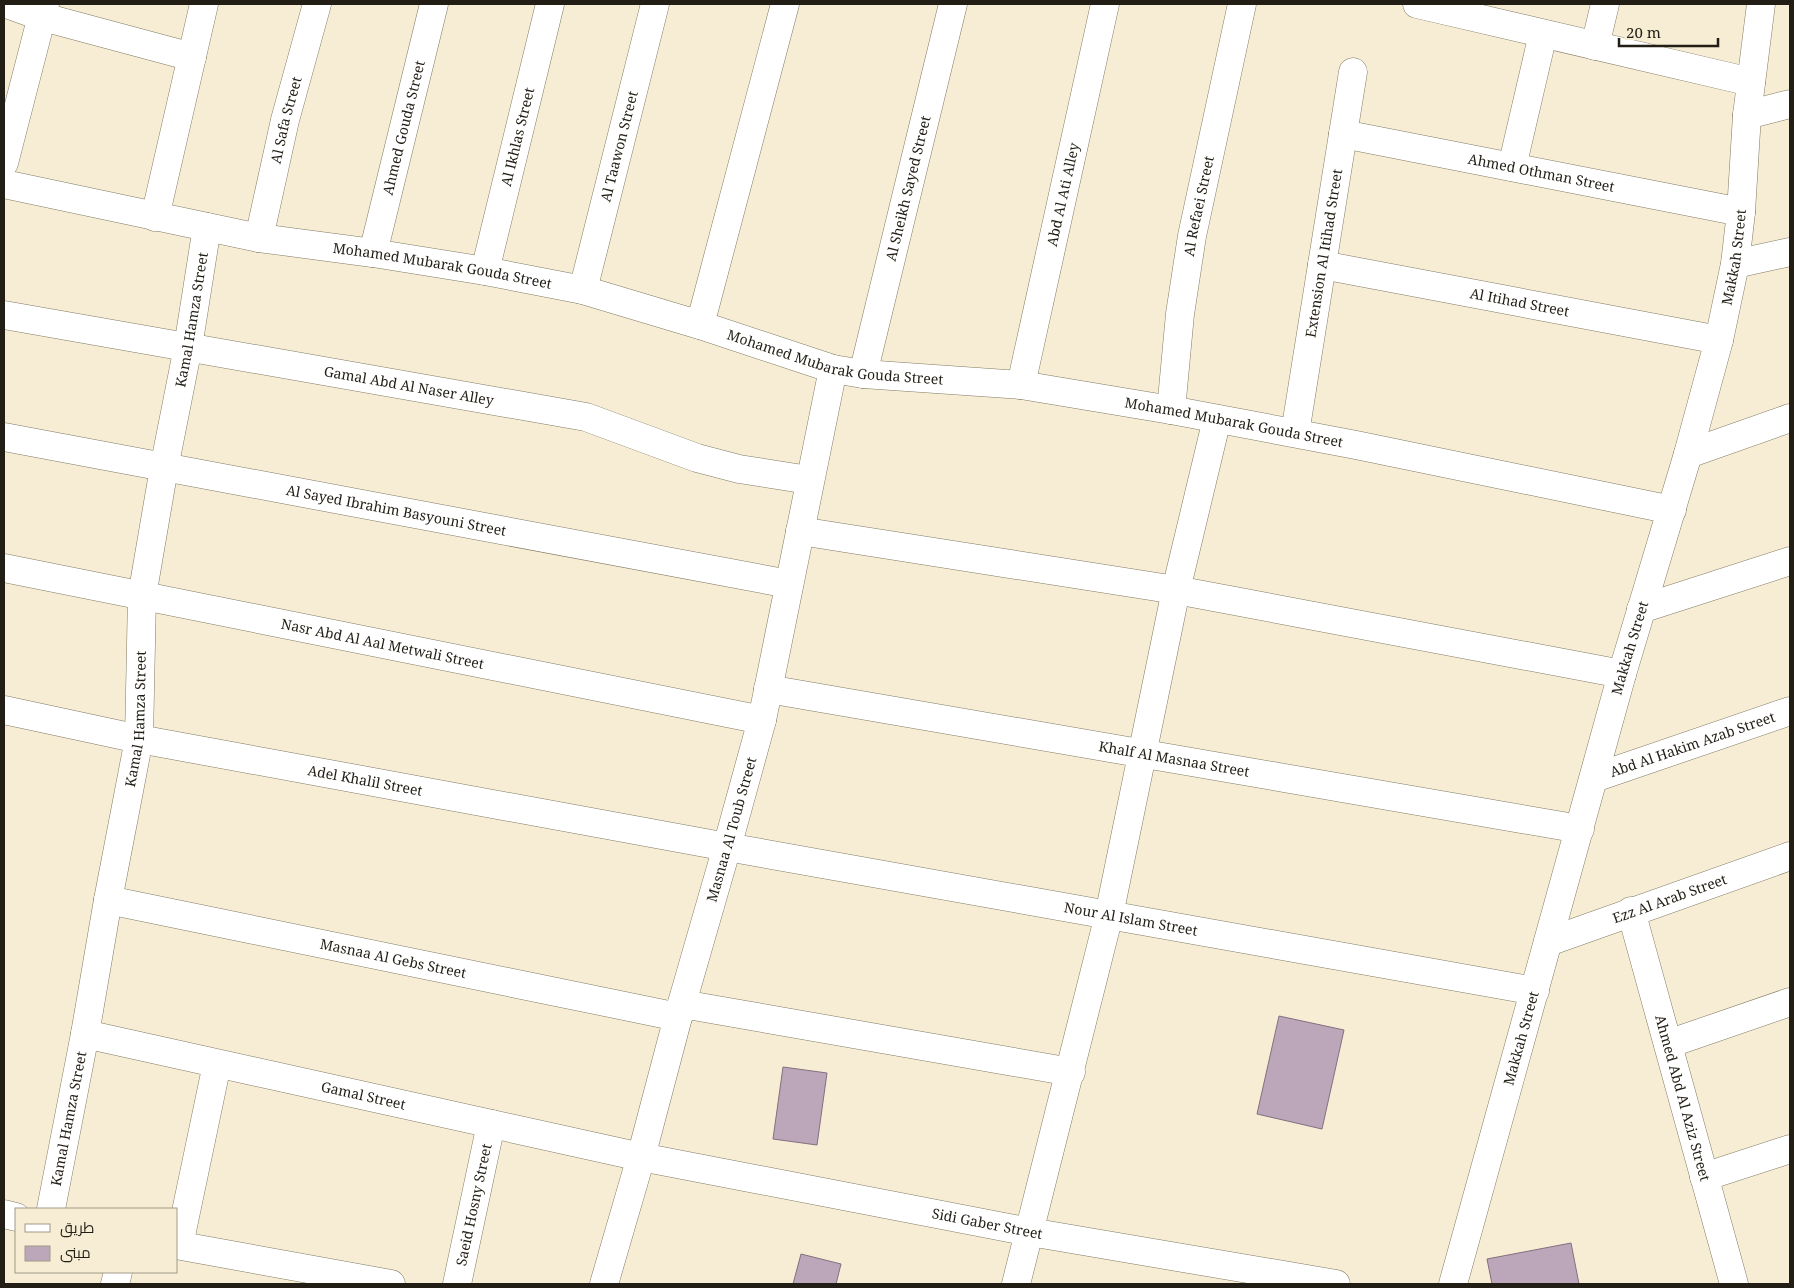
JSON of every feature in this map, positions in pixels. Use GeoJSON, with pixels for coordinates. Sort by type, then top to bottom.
{"type":"FeatureCollection","features":[{"type":"Feature","properties":{"kind":"street"},"geometry":{"type":"LineString","coordinates":[[7,4],[44,10],[192,57]]}},
{"type":"Feature","properties":{"kind":"street"},"geometry":{"type":"LineString","coordinates":[[155,217],[204,4]]}},
{"type":"Feature","properties":{"kind":"street","name":"Al Safa Street"},"geometry":{"type":"LineString","coordinates":[[259,238],[285,120],[317,4]]}},
{"type":"Feature","properties":{"kind":"street","name":"Ahmed Gouda Street"},"geometry":{"type":"LineString","coordinates":[[373,253],[434,4]]}},
{"type":"Feature","properties":{"kind":"street","name":"Al Ikhlas Street"},"geometry":{"type":"LineString","coordinates":[[485,271],[550,4]]}},
{"type":"Feature","properties":{"kind":"street","name":"Al Taawon Street"},"geometry":{"type":"LineString","coordinates":[[582,290],[655,4]]}},
{"type":"Feature","properties":{"kind":"street"},"geometry":{"type":"LineString","coordinates":[[700,325],[785,4]]}},
{"type":"Feature","properties":{"kind":"street","name":"Al Sheikh Sayed Street"},"geometry":{"type":"LineString","coordinates":[[863,374],[954,4]]}},
{"type":"Feature","properties":{"kind":"street","name":"Abd Al Ati Alley"},"geometry":{"type":"LineString","coordinates":[[1022,384],[1105,4]]}},
{"type":"Feature","properties":{"kind":"street","name":"Al Refaei Street"},"geometry":{"type":"LineString","coordinates":[[1171,410],[1180,314],[1192,236],[1242,4]]}},
{"type":"Feature","properties":{"kind":"street"},"geometry":{"type":"LineString","coordinates":[[1417,4],[1504,14],[1543,34],[1751,82]]}},
{"type":"Feature","properties":{"kind":"street"},"geometry":{"type":"LineString","coordinates":[[1595,46],[1605,4]]}},
{"type":"Feature","properties":{"kind":"street","name":"Makkah Street"},"geometry":{"type":"LineString","coordinates":[[1453,1284],[1622,674],[1672,510],[1719,340],[1735,264],[1741,212],[1747,115],[1761,4]]}},
{"type":"Feature","properties":{"kind":"street"},"geometry":{"type":"LineString","coordinates":[[4,162],[44,10]]}},
{"type":"Feature","properties":{"kind":"street"},"geometry":{"type":"LineString","coordinates":[[1512,167],[1543,34]]}},
{"type":"Feature","properties":{"kind":"street","name":"Extension Al Itihad Street"},"geometry":{"type":"LineString","coordinates":[[1294,433],[1353,72]]}},
{"type":"Feature","properties":{"kind":"street"},"geometry":{"type":"LineString","coordinates":[[1747,115],[1790,104]]}},
{"type":"Feature","properties":{"kind":"street","name":"Ahmed Othman Street"},"geometry":{"type":"LineString","coordinates":[[1343,134],[1741,212]]}},
{"type":"Feature","properties":{"kind":"street","name":"Mohamed Mubarak Gouda Street"},"geometry":{"type":"LineString","coordinates":[[4,184],[259,238],[373,253],[485,271],[582,290],[700,325],[833,369],[863,374],[1022,384],[1217,418],[1672,510]]}},
{"type":"Feature","properties":{"kind":"street","name":"Kamal Hamza Street"},"geometry":{"type":"LineString","coordinates":[[50,1208],[85,1034],[108,900],[139,739],[142,596],[208,227]]}},
{"type":"Feature","properties":{"kind":"street"},"geometry":{"type":"LineString","coordinates":[[1735,264],[1790,252]]}},
{"type":"Feature","properties":{"kind":"street","name":"Al Itihad Street"},"geometry":{"type":"LineString","coordinates":[[1322,265],[1719,340]]}},
{"type":"Feature","properties":{"kind":"street","name":"Gamal Abd Al Naser Alley"},"geometry":{"type":"LineString","coordinates":[[4,315],[586,417],[697,458],[739,469],[809,480]]}},
{"type":"Feature","properties":{"kind":"street","name":"Masnaa Al Toub Street"},"geometry":{"type":"LineString","coordinates":[[604,1284],[762,720],[809,480],[833,369]]}},
{"type":"Feature","properties":{"kind":"street"},"geometry":{"type":"LineString","coordinates":[[1016,1284],[1109,915],[1176,590],[1217,418]]}},
{"type":"Feature","properties":{"kind":"street"},"geometry":{"type":"LineString","coordinates":[[1688,454],[1790,418]]}},
{"type":"Feature","properties":{"kind":"street","name":"Al Sayed Ibrahim Basyouni Street"},"geometry":{"type":"LineString","coordinates":[[4,437],[789,584]]}},
{"type":"Feature","properties":{"kind":"street"},"geometry":{"type":"LineString","coordinates":[[800,532],[1176,590],[1622,674]]}},
{"type":"Feature","properties":{"kind":"street"},"geometry":{"type":"LineString","coordinates":[[1641,609],[1790,561]]}},
{"type":"Feature","properties":{"kind":"street","name":"Nasr Abd Al Aal Metwali Street"},"geometry":{"type":"LineString","coordinates":[[4,568],[762,720]]}},
{"type":"Feature","properties":{"kind":"street","name":"Khalf Al Masnaa Street"},"geometry":{"type":"LineString","coordinates":[[768,689],[1580,829]]}},
{"type":"Feature","properties":{"kind":"street","name":"Adel Khalil Street"},"geometry":{"type":"LineString","coordinates":[[4,710],[139,739],[727,847]]}},
{"type":"Feature","properties":{"kind":"street","name":"Abd Al Hakim Azab Street"},"geometry":{"type":"LineString","coordinates":[[1594,778],[1790,711]]}},
{"type":"Feature","properties":{"kind":"street","name":"Nour Al Islam Street"},"geometry":{"type":"LineString","coordinates":[[727,847],[1535,991]]}},
{"type":"Feature","properties":{"kind":"street","name":"Ezz Al Arab Street"},"geometry":{"type":"LineString","coordinates":[[1548,942],[1790,856]]}},
{"type":"Feature","properties":{"kind":"street","name":"Masnaa Al Gebs Street"},"geometry":{"type":"LineString","coordinates":[[108,900],[680,1010],[1070,1072]]}},
{"type":"Feature","properties":{"kind":"street","name":"Ahmed Abd Al Aziz Street"},"geometry":{"type":"LineString","coordinates":[[1631,912],[1734,1284]]}},
{"type":"Feature","properties":{"kind":"street"},"geometry":{"type":"LineString","coordinates":[[1668,1044],[1790,1002]]}},
{"type":"Feature","properties":{"kind":"street","name":"Gamal Street"},"geometry":{"type":"LineString","coordinates":[[85,1034],[641,1157]]}},
{"type":"Feature","properties":{"kind":"street"},"geometry":{"type":"LineString","coordinates":[[218,1064],[178,1245],[391,1284]]}},
{"type":"Feature","properties":{"kind":"street","name":"Saeid Hosny Street"},"geometry":{"type":"LineString","coordinates":[[457,1284],[492,1124]]}},
{"type":"Feature","properties":{"kind":"street"},"geometry":{"type":"LineString","coordinates":[[1704,1178],[1790,1149]]}},
{"type":"Feature","properties":{"kind":"street","name":"Sidi Gaber Street"},"geometry":{"type":"LineString","coordinates":[[641,1157],[1030,1232],[1336,1284]]}},
{"type":"Feature","properties":{"kind":"building"},"geometry":{"type":"Polygon","coordinates":[[[1279,1016],[1344,1030],[1322,1129],[1257,1114],[1279,1016]]]}},
{"type":"Feature","properties":{"kind":"building"},"geometry":{"type":"Polygon","coordinates":[[[783,1067],[827,1073],[817,1145],[773,1139],[783,1067]]]}},
{"type":"Feature","properties":{"kind":"building"},"geometry":{"type":"Polygon","coordinates":[[[1571,1243],[1579,1284],[1492,1284],[1487,1259],[1571,1243]]]}},
{"type":"Feature","properties":{"kind":"building"},"geometry":{"type":"Polygon","coordinates":[[[801,1254],[841,1264],[836,1284],[793,1284],[801,1254]]]}}]}
